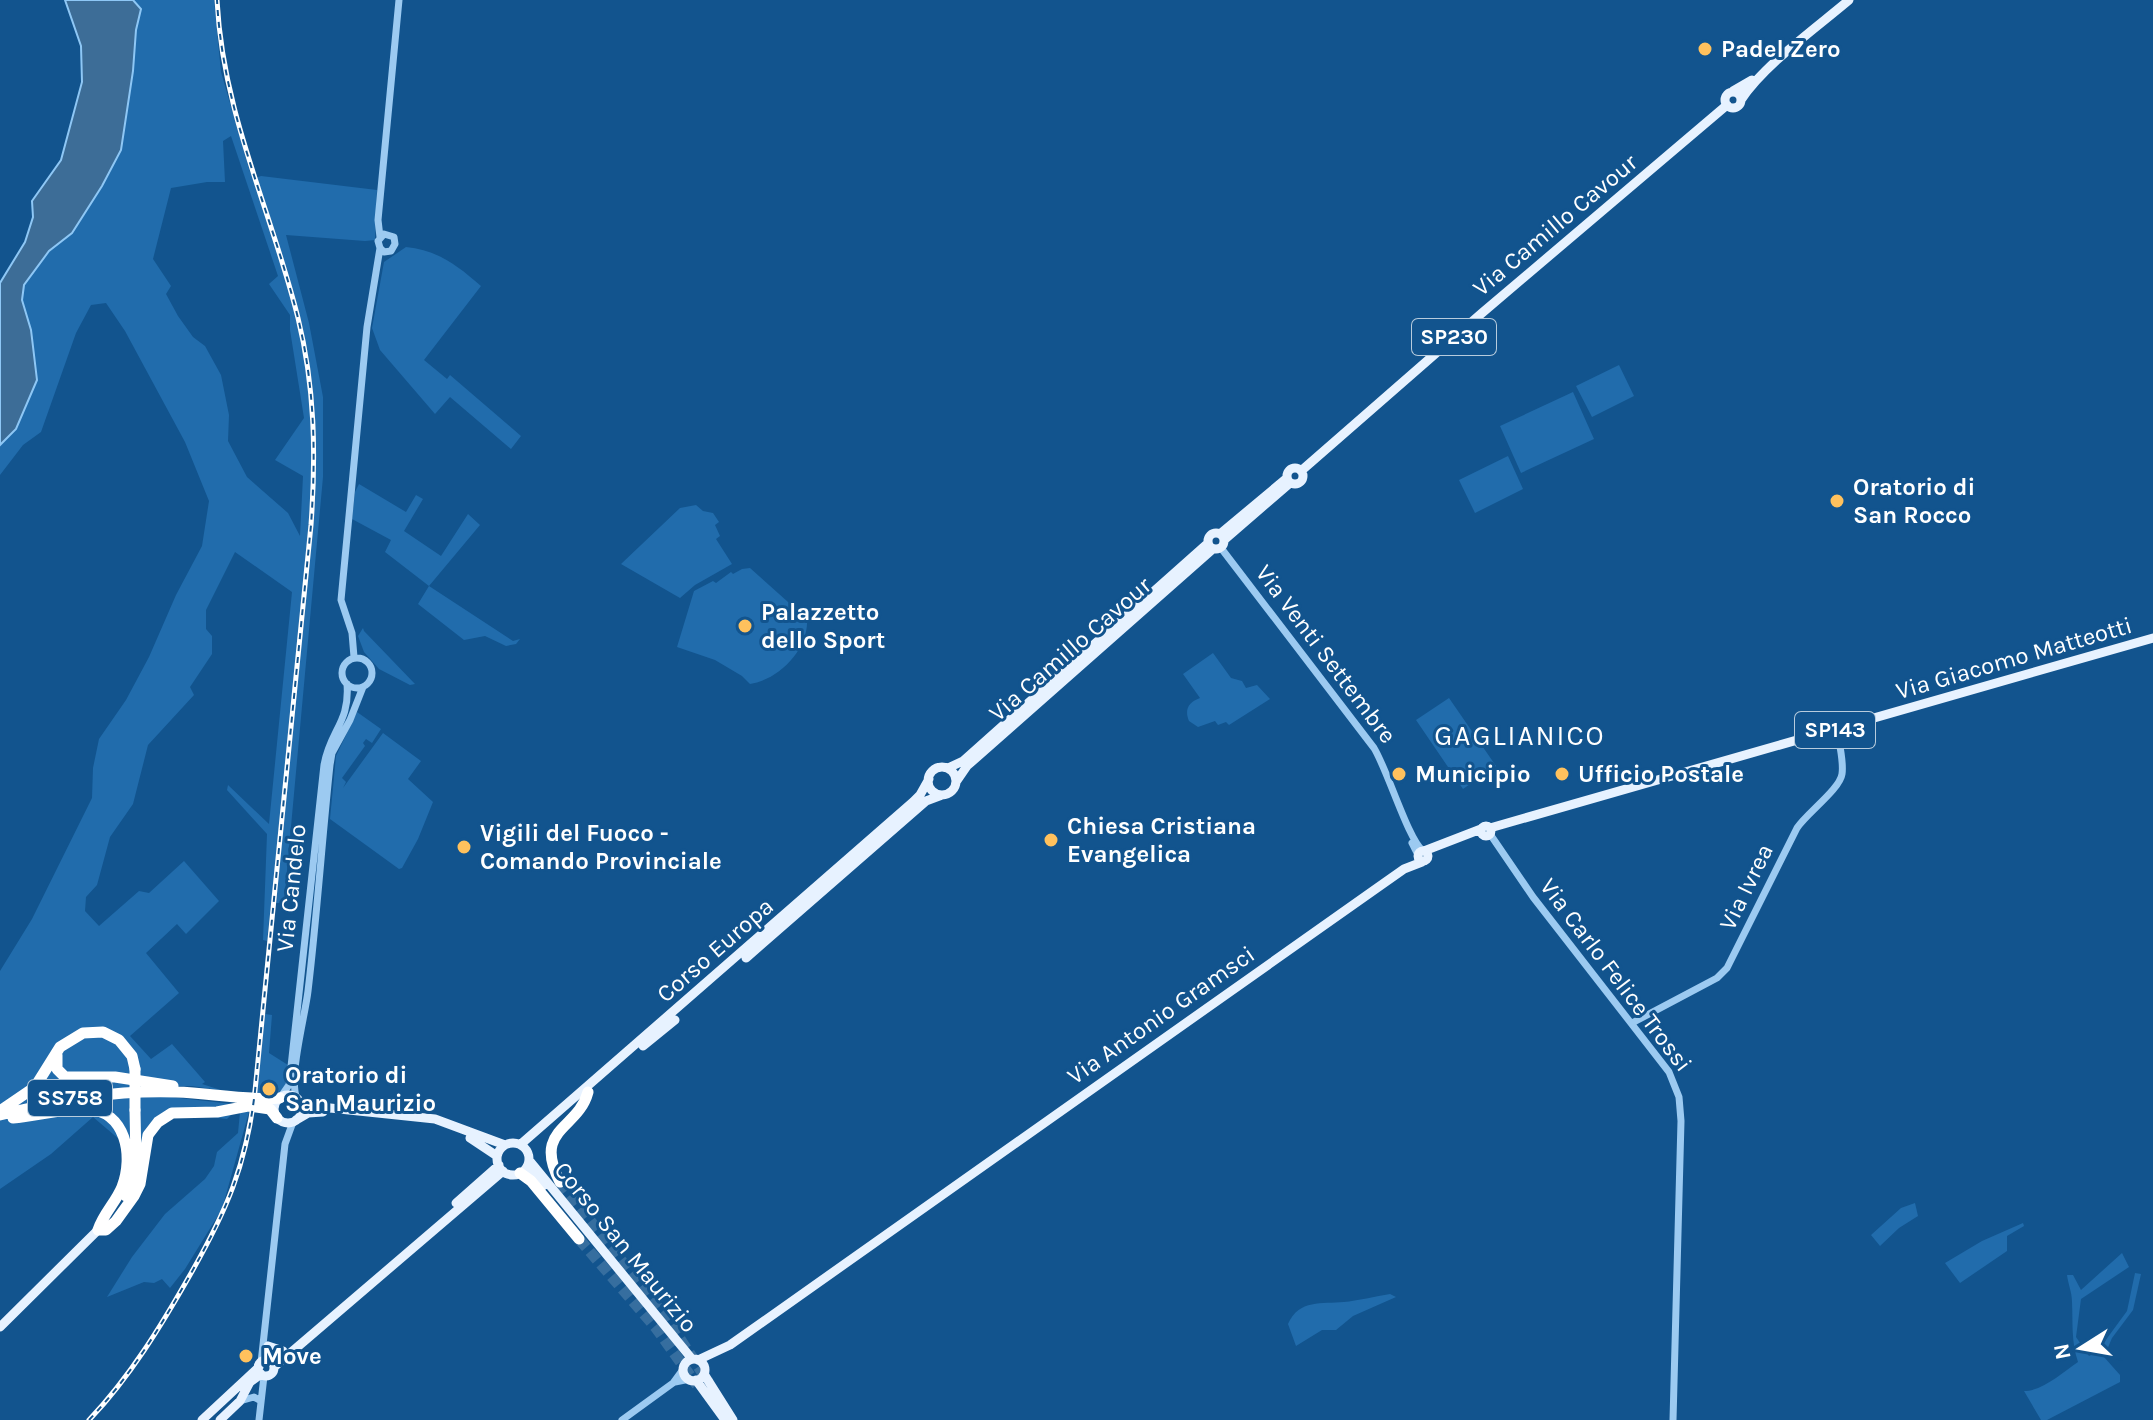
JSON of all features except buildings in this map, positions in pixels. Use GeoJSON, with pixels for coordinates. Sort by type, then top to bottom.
{"type":"FeatureCollection","features":[{"type":"Feature","properties":{"kind":"highway"},"geometry":{"type":"LineString","coordinates":[[0,1115],[35,1087],[57,1051],[72,1038],[83,1033],[103,1032],[127,1048],[135,1069],[134,1176],[115,1214],[98,1230]]}},
{"type":"Feature","properties":{"kind":"highway"},"geometry":{"type":"LineString","coordinates":[[57,1051],[57,1069],[65,1077],[115,1077],[209,1094]]}},
{"type":"Feature","properties":{"kind":"highway","name":"SS758"},"geometry":{"type":"LineString","coordinates":[[0,1115],[85,1095],[142,1092],[280,1098]]}},
{"type":"Feature","properties":{"kind":"highway","name":"SS758"},"geometry":{"type":"LineString","coordinates":[[142,1092],[270,1109],[278,1119]]}},
{"type":"Feature","properties":{"kind":"highway"},"geometry":{"type":"LineString","coordinates":[[560,1182],[551,1161],[551,1146],[556,1133],[586,1101],[588,1092]]}},
{"type":"Feature","properties":{"kind":"highway"},"geometry":{"type":"LineString","coordinates":[[98,1230],[106,1230],[127,1209],[140,1184],[148,1135],[165,1116],[248,1106]]}},
{"type":"Feature","properties":{"kind":"highway"},"geometry":{"type":"LineString","coordinates":[[0,1115],[34,1117],[85,1109],[104,1113],[118,1126],[127,1144],[127,1168],[123,1186],[98,1230]]}},
{"type":"Feature","properties":{"kind":"highway"},"geometry":{"type":"LineString","coordinates":[[522,1172],[579,1239]]}},
{"type":"Feature","properties":{"kind":"main road","name":"Via Camillo Cavour"},"geometry":{"type":"LineString","coordinates":[[1727,105],[1735,108],[1752,86],[1849,0]]}},
{"type":"Feature","properties":{"kind":"main road","name":"Via Camillo Cavour"},"geometry":{"type":"LineString","coordinates":[[1727,105],[1725,97],[1778,62]]}},
{"type":"Feature","properties":{"kind":"main road"},"geometry":{"type":"LineString","coordinates":[[1733,91],[1740,95],[1741,100]]}},
{"type":"Feature","properties":{"kind":"main road","name":"Via Camillo Cavour"},"geometry":{"type":"LineString","coordinates":[[955,768],[1288,480],[1298,485],[1302,481],[1301,471],[1727,105]]}},
{"type":"Feature","properties":{"kind":"main road","name":"Via Giacomo Matteotti"},"geometry":{"type":"LineString","coordinates":[[1487,831],[2153,638]]}},
{"type":"Feature","properties":{"kind":"main road"},"geometry":{"type":"LineString","coordinates":[[955,768],[956,782],[950,793],[942,795],[934,792],[929,779],[936,769],[955,768]]}},
{"type":"Feature","properties":{"kind":"main road","name":"Corso Europa"},"geometry":{"type":"LineString","coordinates":[[523,1146],[913,802],[929,779]]}},
{"type":"Feature","properties":{"kind":"main road","name":"Corso Europa"},"geometry":{"type":"LineString","coordinates":[[523,1146],[658,1035],[926,801],[942,795]]}},
{"type":"Feature","properties":{"kind":"main road","name":"Via Antonio Gramsci"},"geometry":{"type":"LineString","coordinates":[[718,1353],[1422,856],[1487,831]]}},
{"type":"Feature","properties":{"kind":"main road","name":"SS758"},"geometry":{"type":"LineString","coordinates":[[280,1098],[289,1096],[297,1100]]}},
{"type":"Feature","properties":{"kind":"main road"},"geometry":{"type":"LineString","coordinates":[[278,1119],[274,1109],[280,1098]]}},
{"type":"Feature","properties":{"kind":"main road"},"geometry":{"type":"LineString","coordinates":[[295,1121],[301,1110],[297,1100]]}},
{"type":"Feature","properties":{"kind":"main road"},"geometry":{"type":"LineString","coordinates":[[295,1121],[308,1113],[321,1112],[416,1121],[462,1134],[480,1143],[511,1175],[522,1172],[529,1160],[523,1146],[505,1145],[435,1119],[305,1105],[297,1100]]}},
{"type":"Feature","properties":{"kind":"main road","name":"SS758"},"geometry":{"type":"LineString","coordinates":[[278,1119],[295,1121]]}},
{"type":"Feature","properties":{"kind":"main road"},"geometry":{"type":"LineString","coordinates":[[202,1420],[500,1164],[505,1145]]}},
{"type":"Feature","properties":{"kind":"main road","name":"Corso San Maurizio"},"geometry":{"type":"LineString","coordinates":[[529,1160],[690,1362]]}},
{"type":"Feature","properties":{"kind":"main road"},"geometry":{"type":"LineString","coordinates":[[220,1420],[240,1401],[250,1382],[283,1351],[500,1164]]}},
{"type":"Feature","properties":{"kind":"main road","name":"Corso San Maurizio"},"geometry":{"type":"LineString","coordinates":[[522,1172],[536,1178],[690,1362]]}},
{"type":"Feature","properties":{"kind":"main road"},"geometry":{"type":"LineString","coordinates":[[0,1327],[98,1230]]}},
{"type":"Feature","properties":{"kind":"main road"},"geometry":{"type":"LineString","coordinates":[[266,1342],[283,1351]]}},
{"type":"Feature","properties":{"kind":"main road"},"geometry":{"type":"LineString","coordinates":[[690,1362],[718,1353]]}},
{"type":"Feature","properties":{"kind":"main road"},"geometry":{"type":"LineString","coordinates":[[699,1375],[718,1353]]}},
{"type":"Feature","properties":{"kind":"main road"},"geometry":{"type":"LineString","coordinates":[[690,1362],[733,1420]]}},
{"type":"Feature","properties":{"kind":"main road"},"geometry":{"type":"LineString","coordinates":[[690,1362],[725,1420]]}},
{"type":"Feature","properties":{"kind":"street"},"geometry":{"type":"LineString","coordinates":[[354,657],[352,633],[341,600],[367,327],[375,276],[383,250],[378,241],[379,210],[399,0]]}},
{"type":"Feature","properties":{"kind":"street"},"geometry":{"type":"LineString","coordinates":[[379,210],[382,226],[394,237],[395,244],[393,249],[383,250]]}},
{"type":"Feature","properties":{"kind":"street"},"geometry":{"type":"LineString","coordinates":[[380,237],[389,235]]}},
{"type":"Feature","properties":{"kind":"street","name":"Via Venti Settembre"},"geometry":{"type":"LineString","coordinates":[[1217,543],[1374,748],[1422,856]]}},
{"type":"Feature","properties":{"kind":"street"},"geometry":{"type":"LineString","coordinates":[[354,657],[364,659],[372,670],[371,678],[363,687],[354,688],[347,684],[342,671],[346,662],[354,657]]}},
{"type":"Feature","properties":{"kind":"street","name":"Via Candelo"},"geometry":{"type":"LineString","coordinates":[[280,1098],[289,1085],[324,765],[331,740],[346,713],[347,684]]}},
{"type":"Feature","properties":{"kind":"street","name":"Via Candelo"},"geometry":{"type":"LineString","coordinates":[[297,1100],[295,1077],[308,989],[330,765],[332,753],[363,687]]}},
{"type":"Feature","properties":{"kind":"street","name":"Via Ivrea"},"geometry":{"type":"LineString","coordinates":[[1632,1023],[1717,978],[1727,968],[1797,828],[1838,784],[1842,775],[1837,730]]}},
{"type":"Feature","properties":{"kind":"street","name":"Via Carlo Felice Trossi"},"geometry":{"type":"LineString","coordinates":[[1487,831],[1533,897],[1669,1072],[1679,1097],[1673,1420]]}},
{"type":"Feature","properties":{"kind":"street"},"geometry":{"type":"LineString","coordinates":[[278,1119],[285,1144]]}},
{"type":"Feature","properties":{"kind":"street"},"geometry":{"type":"LineString","coordinates":[[259,1420],[285,1144],[295,1121]]}},
{"type":"Feature","properties":{"kind":"street"},"geometry":{"type":"LineString","coordinates":[[622,1420],[673,1383],[690,1362]]}},
{"type":"Feature","properties":{"kind":"street"},"geometry":{"type":"LineString","coordinates":[[673,1383],[699,1375]]}},
{"type":"Feature","properties":{"kind":"street"},"geometry":{"type":"LineString","coordinates":[[240,1401],[254,1397],[261,1401]]}},
{"type":"Feature","properties":{"kind":"shaded area"},"geometry":{"type":"Polygon","coordinates":[[[65,0],[133,0],[141,9],[133,71],[121,150],[72,233],[49,251],[24,285],[22,300],[31,330],[37,380],[16,429],[0,445],[0,283],[25,242],[33,217],[32,201],[61,160],[82,82],[81,46],[65,0]]]}},
{"type":"Feature","properties":{"kind":"shaded area"},"geometry":{"type":"Polygon","coordinates":[[[133,0],[214,0],[221,72],[250,172],[255,178],[261,176],[377,190],[375,240],[286,235],[309,323],[323,397],[323,477],[284,903],[271,903],[267,941],[263,940],[267,834],[227,790],[228,785],[269,824],[292,592],[235,552],[206,610],[206,629],[212,636],[212,654],[190,687],[194,695],[148,745],[133,804],[110,837],[97,885],[86,897],[85,911],[99,926],[139,891],[149,893],[184,861],[219,901],[186,934],[177,924],[146,953],[179,993],[130,1036],[151,1059],[172,1044],[205,1082],[202,1084],[224,1091],[192,1086],[80,1090],[0,1110],[0,971],[32,919],[92,798],[93,768],[99,739],[126,700],[149,657],[202,546],[209,501],[185,442],[125,331],[106,303],[91,305],[76,333],[41,432],[23,445],[0,475],[0,445],[16,429],[31,330],[22,299],[24,285],[49,251],[72,233],[121,150],[141,10],[133,0]],[[231,136],[223,141],[225,182],[171,188],[153,259],[171,286],[166,294],[178,316],[193,337],[205,346],[221,375],[229,415],[228,441],[247,477],[288,513],[300,536],[303,476],[275,460],[304,418],[290,315],[269,284],[278,276],[231,136]]]}},
{"type":"Feature","properties":{"kind":"shaded area"},"geometry":{"type":"Polygon","coordinates":[[[406,247],[427,251],[446,260],[481,286],[424,360],[447,379],[450,375],[521,436],[511,449],[450,397],[435,414],[380,350],[372,328],[384,262],[406,247]]]}},
{"type":"Feature","properties":{"kind":"shaded area"},"geometry":{"type":"Polygon","coordinates":[[[1619,365],[1634,396],[1592,417],[1576,386],[1619,365]]]}},
{"type":"Feature","properties":{"kind":"shaded area"},"geometry":{"type":"Polygon","coordinates":[[[1573,392],[1594,439],[1521,473],[1500,426],[1573,392]]]}},
{"type":"Feature","properties":{"kind":"shaded area"},"geometry":{"type":"Polygon","coordinates":[[[1508,456],[1523,489],[1475,513],[1459,480],[1508,456]]]}},
{"type":"Feature","properties":{"kind":"shaded area"},"geometry":{"type":"Polygon","coordinates":[[[359,484],[406,512],[416,495],[423,499],[404,531],[441,556],[468,514],[480,525],[429,586],[385,552],[391,540],[352,519],[359,484]]]}},
{"type":"Feature","properties":{"kind":"shaded area"},"geometry":{"type":"Polygon","coordinates":[[[696,505],[703,511],[713,513],[719,522],[715,525],[720,536],[716,539],[732,564],[695,585],[680,598],[621,564],[680,508],[696,505]]]}},
{"type":"Feature","properties":{"kind":"shaded area","name":"Palazzetto dello Sport"},"geometry":{"type":"Polygon","coordinates":[[[750,568],[807,619],[803,641],[790,661],[771,676],[750,684],[715,660],[677,647],[694,591],[713,581],[716,583],[731,572],[750,568]]]}},
{"type":"Feature","properties":{"kind":"shaded area"},"geometry":{"type":"Polygon","coordinates":[[[429,586],[513,641],[520,639],[516,644],[506,646],[485,636],[464,640],[418,604],[429,586]]]}},
{"type":"Feature","properties":{"kind":"shaded area"},"geometry":{"type":"Polygon","coordinates":[[[363,628],[415,684],[410,685],[379,669],[364,652],[358,636],[363,628]]]}},
{"type":"Feature","properties":{"kind":"shaded area"},"geometry":{"type":"Polygon","coordinates":[[[1213,653],[1231,678],[1242,681],[1246,688],[1257,685],[1270,699],[1229,725],[1226,722],[1218,725],[1215,721],[1198,727],[1189,721],[1187,710],[1200,698],[1183,674],[1213,653]]]}},
{"type":"Feature","properties":{"kind":"shaded area"},"geometry":{"type":"Polygon","coordinates":[[[1449,698],[1496,766],[1463,789],[1416,720],[1449,698]]]}},
{"type":"Feature","properties":{"kind":"shaded area"},"geometry":{"type":"Polygon","coordinates":[[[357,712],[381,729],[372,743],[366,739],[363,743],[365,746],[342,778],[346,782],[343,788],[383,733],[421,761],[408,779],[433,802],[418,839],[399,869],[330,819],[336,756],[357,712]]]}},
{"type":"Feature","properties":{"kind":"shaded area"},"geometry":{"type":"Polygon","coordinates":[[[265,1014],[272,1015],[269,1053],[288,1065],[285,1087],[274,1097],[257,1093],[265,1014]]]}},
{"type":"Feature","properties":{"kind":"shaded area"},"geometry":{"type":"Polygon","coordinates":[[[127,1092],[241,1105],[227,1119],[181,1113],[164,1121],[154,1135],[145,1170],[120,1140],[93,1117],[51,1154],[0,1189],[0,1111],[127,1092]]]}},
{"type":"Feature","properties":{"kind":"shaded area"},"geometry":{"type":"Polygon","coordinates":[[[240,1112],[249,1112],[222,1209],[185,1269],[170,1288],[162,1279],[154,1283],[144,1282],[107,1297],[132,1257],[165,1214],[205,1179],[214,1166],[217,1152],[238,1133],[240,1112]]]}},
{"type":"Feature","properties":{"kind":"shaded area"},"geometry":{"type":"Polygon","coordinates":[[[1915,1203],[1918,1216],[1880,1246],[1871,1235],[1901,1208],[1915,1203]]]}},
{"type":"Feature","properties":{"kind":"shaded area"},"geometry":{"type":"Polygon","coordinates":[[[2023,1223],[2024,1226],[2007,1236],[2007,1251],[1960,1283],[1945,1263],[1982,1241],[2023,1223]]]}},
{"type":"Feature","properties":{"kind":"shaded area"},"geometry":{"type":"Polygon","coordinates":[[[2122,1253],[2129,1267],[2081,1299],[2076,1337],[2089,1356],[2097,1352],[2127,1311],[2135,1273],[2141,1274],[2133,1310],[2112,1338],[2104,1357],[2120,1375],[2120,1382],[2047,1420],[2041,1420],[2024,1391],[2045,1384],[2078,1362],[2067,1275],[2073,1275],[2081,1290],[2122,1253]]]}},
{"type":"Feature","properties":{"kind":"shaded area"},"geometry":{"type":"Polygon","coordinates":[[[1390,1294],[1396,1297],[1353,1316],[1336,1330],[1322,1330],[1296,1346],[1288,1324],[1298,1310],[1320,1303],[1390,1294]]]}},
{"type":"Feature","properties":{"kind":"tunnel"},"geometry":{"type":"LineString","coordinates":[[560,1182],[667,1319],[709,1383]]}},
{"type":"Feature","properties":{"kind":"tunnel"},"geometry":{"type":"LineString","coordinates":[[579,1239],[656,1328],[697,1385]]}},
{"type":"Feature","properties":{"kind":"railway"},"geometry":{"type":"LineString","coordinates":[[89,1420],[144,1350],[190,1275],[233,1187],[246,1142],[255,1091],[311,525],[313,421],[304,344],[287,278],[238,123],[228,83],[217,0]]}},
{"type":"Feature","properties":{"kind":"place","name":"Padel Zero"},"geometry":{"type":"Point","coordinates":[1705,49]}},
{"type":"Feature","properties":{"kind":"place","name":"Oratorio di San Rocco"},"geometry":{"type":"Point","coordinates":[1837,501]}},
{"type":"Feature","properties":{"kind":"place","name":"Palazzetto dello Sport"},"geometry":{"type":"Point","coordinates":[745,626]}},
{"type":"Feature","properties":{"kind":"place","name":"Municipio"},"geometry":{"type":"Point","coordinates":[1399,774]}},
{"type":"Feature","properties":{"kind":"place","name":"Ufficio Postale"},"geometry":{"type":"Point","coordinates":[1562,774]}},
{"type":"Feature","properties":{"kind":"place","name":"Chiesa Cristiana Evangelica"},"geometry":{"type":"Point","coordinates":[1051,840]}},
{"type":"Feature","properties":{"kind":"place","name":"Vigili del Fuoco - Comando Provinciale"},"geometry":{"type":"Point","coordinates":[464,847]}},
{"type":"Feature","properties":{"kind":"place","name":"Oratorio di San Maurizio"},"geometry":{"type":"Point","coordinates":[269,1089]}},
{"type":"Feature","properties":{"kind":"place","name":"Move"},"geometry":{"type":"Point","coordinates":[246,1356]}},
{"type":"Feature","properties":{"kind":"district","name":"GAGLIANICO"},"geometry":{"type":"Point","coordinates":[1520,735]}}]}
